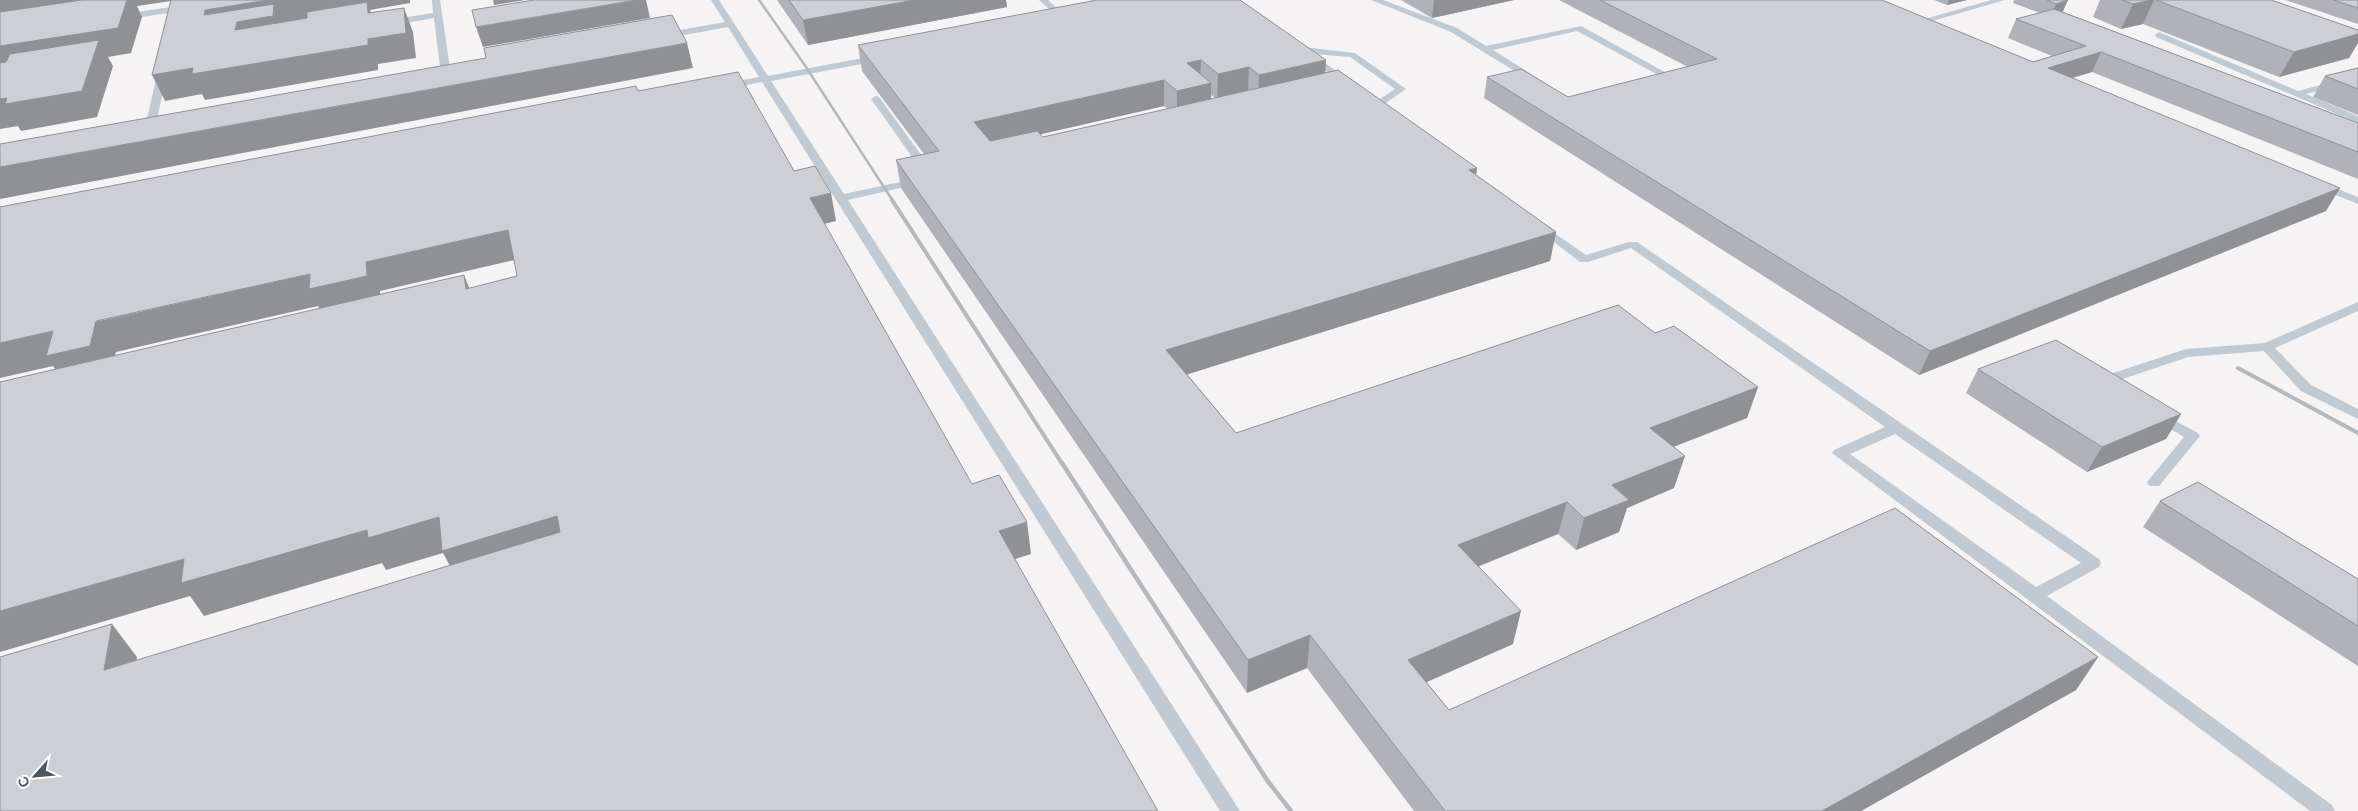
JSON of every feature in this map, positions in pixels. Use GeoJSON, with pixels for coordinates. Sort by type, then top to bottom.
{"type":"FeatureCollection","features":[{"type":"Feature","properties":{"kind":"lane"},"geometry":{"type":"LineString","coordinates":[[436,0],[446,75]]}},
{"type":"Feature","properties":{"kind":"lane"},"geometry":{"type":"LineString","coordinates":[[715,0],[1230,811]]}},
{"type":"Feature","properties":{"kind":"lane"},"geometry":{"type":"LineString","coordinates":[[1043,0],[1067,21]]}},
{"type":"Feature","properties":{"kind":"lane"},"geometry":{"type":"LineString","coordinates":[[1375,0],[1454,30],[1540,83]]}},
{"type":"Feature","properties":{"kind":"lane"},"geometry":{"type":"LineString","coordinates":[[1940,28],[1917,19],[2001,0]]}},
{"type":"Feature","properties":{"kind":"lane"},"geometry":{"type":"LineString","coordinates":[[108,19],[177,13],[197,6]]}},
{"type":"Feature","properties":{"kind":"lane"},"geometry":{"type":"LineString","coordinates":[[379,24],[438,15]]}},
{"type":"Feature","properties":{"kind":"lane"},"geometry":{"type":"LineString","coordinates":[[652,38],[730,24]]}},
{"type":"Feature","properties":{"kind":"lane"},"geometry":{"type":"LineString","coordinates":[[1485,49],[1578,28],[1680,82]]}},
{"type":"Feature","properties":{"kind":"lane"},"geometry":{"type":"LineString","coordinates":[[2159,35],[2358,120]]}},
{"type":"Feature","properties":{"kind":"lane"},"geometry":{"type":"LineString","coordinates":[[1299,47],[1352,55],[1401,89],[1381,108],[1299,47]]}},
{"type":"Feature","properties":{"kind":"lane"},"geometry":{"type":"LineString","coordinates":[[716,88],[884,56]]}},
{"type":"Feature","properties":{"kind":"lane"},"geometry":{"type":"LineString","coordinates":[[150,128],[165,64]]}},
{"type":"Feature","properties":{"kind":"lane"},"geometry":{"type":"LineString","coordinates":[[2296,94],[2358,78]]}},
{"type":"Feature","properties":{"kind":"lane"},"geometry":{"type":"LineString","coordinates":[[841,198],[932,177],[876,99]]}},
{"type":"Feature","properties":{"kind":"lane"},"geometry":{"type":"LineString","coordinates":[[2312,182],[2358,201]]}},
{"type":"Feature","properties":{"kind":"lane"},"geometry":{"type":"LineString","coordinates":[[1528,218],[1584,259],[1633,244],[1896,428],[2094,563],[2036,595]]}},
{"type":"Feature","properties":{"kind":"lane"},"geometry":{"type":"LineString","coordinates":[[2117,392],[2100,382],[2186,353],[2267,348],[2358,306]]}},
{"type":"Feature","properties":{"kind":"lane"},"geometry":{"type":"LineString","coordinates":[[2267,348],[2306,388],[2358,416]]}},
{"type":"Feature","properties":{"kind":"lane"},"geometry":{"type":"LineString","coordinates":[[2150,412],[2193,436],[2154,482]]}},
{"type":"Feature","properties":{"kind":"lane"},"geometry":{"type":"LineString","coordinates":[[1896,428],[1839,452],[2036,595],[2325,811]]}},
{"type":"Feature","properties":{"kind":"building"},"geometry":{"type":"Polygon","coordinates":[[[82,0],[127,0],[118,28],[0,46],[0,12],[82,0]]]}},
{"type":"Feature","properties":{"kind":"building"},"geometry":{"type":"Polygon","coordinates":[[[171,0],[268,0],[205,10],[204,15],[274,4],[273,16],[237,22],[235,30],[307,18],[307,12],[367,2],[368,13],[404,8],[406,33],[368,39],[368,45],[192,74],[193,68],[152,75],[171,0]]]}},
{"type":"Feature","properties":{"kind":"building"},"geometry":{"type":"Polygon","coordinates":[[[534,0],[637,0],[476,27],[472,10],[534,0]]]}},
{"type":"Feature","properties":{"kind":"building"},"geometry":{"type":"Polygon","coordinates":[[[789,0],[915,0],[803,20],[789,0]]]}},
{"type":"Feature","properties":{"kind":"building"},"geometry":{"type":"Polygon","coordinates":[[[1097,0],[1240,0],[1326,60],[1259,75],[1249,67],[1218,74],[1201,60],[1187,63],[1211,83],[1177,91],[1164,80],[974,122],[990,141],[1037,131],[1043,137],[1338,70],[1477,168],[1469,170],[1556,232],[1166,350],[1236,433],[1618,305],[1655,333],[1674,326],[1758,387],[1650,428],[1685,456],[1612,485],[1629,500],[1584,518],[1567,502],[1458,545],[1521,611],[1408,660],[1449,710],[1895,508],[2098,657],[1822,811],[1445,811],[1310,635],[1248,660],[896,160],[939,151],[858,45],[1097,0]]]}},
{"type":"Feature","properties":{"kind":"building"},"geometry":{"type":"Polygon","coordinates":[[[1600,0],[1882,0],[2033,62],[2086,46],[2016,19],[2054,9],[2358,123],[2358,152],[2101,52],[2048,68],[2340,188],[1930,351],[1487,77],[1521,69],[1568,97],[1717,59],[1600,0]]]}},
{"type":"Feature","properties":{"kind":"building"},"geometry":{"type":"Polygon","coordinates":[[[2047,0],[2068,0],[2056,4],[2047,0]]]}},
{"type":"Feature","properties":{"kind":"building"},"geometry":{"type":"Polygon","coordinates":[[[2122,0],[2152,0],[2133,4],[2122,0]]]}},
{"type":"Feature","properties":{"kind":"building"},"geometry":{"type":"Polygon","coordinates":[[[2156,0],[2271,0],[2358,30],[2358,34],[2294,52],[2156,0]]]}},
{"type":"Feature","properties":{"kind":"building"},"geometry":{"type":"Polygon","coordinates":[[[2333,0],[2358,0],[2358,8],[2333,0]]]}},
{"type":"Feature","properties":{"kind":"building"},"geometry":{"type":"Polygon","coordinates":[[[672,15],[687,43],[0,167],[0,144],[486,58],[484,48],[672,15]]]}},
{"type":"Feature","properties":{"kind":"building"},"geometry":{"type":"Polygon","coordinates":[[[99,40],[82,91],[5,104],[7,98],[0,99],[0,63],[6,62],[10,54],[99,40]]]}},
{"type":"Feature","properties":{"kind":"building"},"geometry":{"type":"Polygon","coordinates":[[[2358,68],[2358,89],[2325,76],[2358,68]]]}},
{"type":"Feature","properties":{"kind":"building"},"geometry":{"type":"Polygon","coordinates":[[[738,72],[794,171],[815,166],[831,193],[810,198],[972,484],[999,475],[1027,522],[999,531],[1158,811],[0,811],[0,657],[112,624],[104,670],[560,532],[557,516],[442,551],[439,517],[368,538],[367,530],[181,583],[184,559],[0,611],[0,382],[464,275],[466,289],[517,276],[508,230],[366,262],[367,276],[309,289],[310,274],[96,321],[90,346],[46,356],[53,331],[0,343],[0,207],[636,86],[638,91],[738,72]]]}},
{"type":"Feature","properties":{"kind":"building"},"geometry":{"type":"Polygon","coordinates":[[[2056,340],[2181,414],[2102,447],[1978,369],[2056,340]]]}},
{"type":"Feature","properties":{"kind":"building"},"geometry":{"type":"Polygon","coordinates":[[[2198,482],[2358,579],[2358,626],[2160,501],[2198,482]]]}},
{"type":"Feature","properties":{"kind":"railway"},"geometry":{"type":"LineString","coordinates":[[759,0],[804,64],[893,201]]}},
{"type":"Feature","properties":{"kind":"railway"},"geometry":{"type":"LineString","coordinates":[[892,200],[1063,465]]}},
{"type":"Feature","properties":{"kind":"railway"},"geometry":{"type":"LineString","coordinates":[[2238,368],[2358,433]]}},
{"type":"Feature","properties":{"kind":"railway"},"geometry":{"type":"LineString","coordinates":[[1062,463],[1267,780],[1291,811]]}}]}
